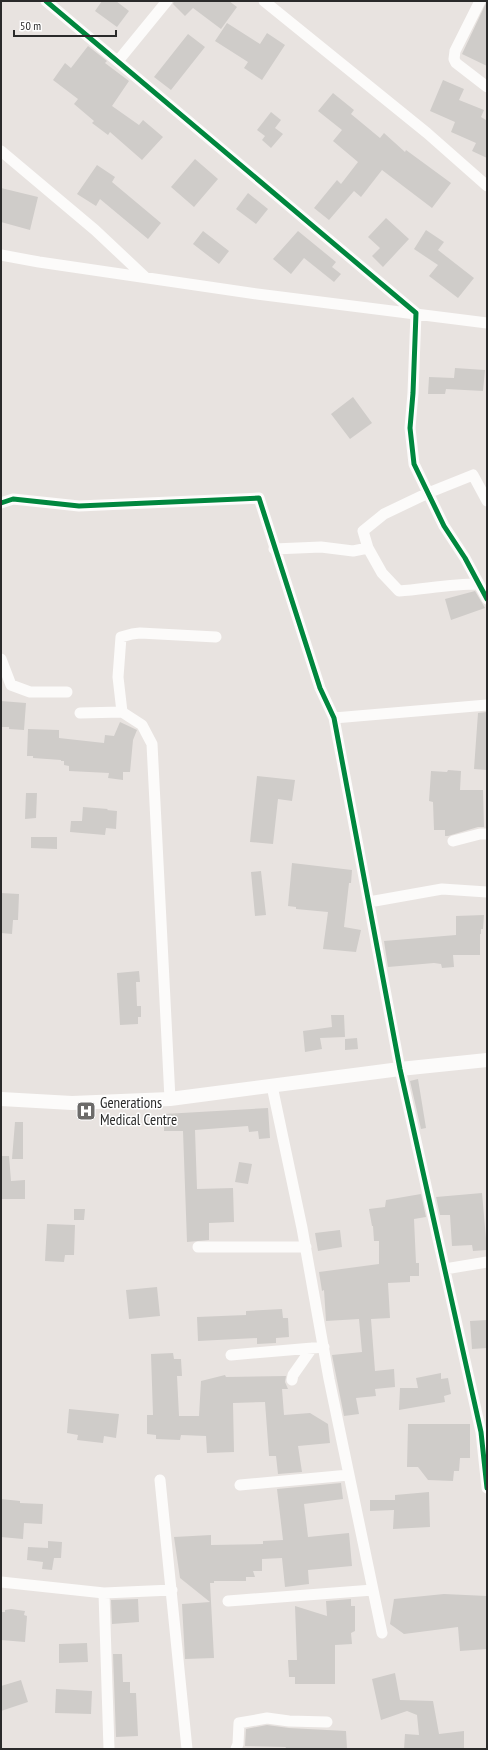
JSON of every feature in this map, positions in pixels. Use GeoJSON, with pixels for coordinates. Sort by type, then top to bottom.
{"type":"FeatureCollection","features":[{"type":"Feature","properties":{"kind":"street"},"geometry":{"type":"LineString","coordinates":[[46,1],[416,313]]}},
{"type":"Feature","properties":{"kind":"street"},"geometry":{"type":"LineString","coordinates":[[118,62],[167,1]]}},
{"type":"Feature","properties":{"kind":"street"},"geometry":{"type":"LineString","coordinates":[[264,1],[427,133],[487,186]]}},
{"type":"Feature","properties":{"kind":"street"},"geometry":{"type":"LineString","coordinates":[[480,1],[455,51],[454,59],[456,63],[487,87]]}},
{"type":"Feature","properties":{"kind":"street"},"geometry":{"type":"LineString","coordinates":[[1,151],[95,230],[146,278]]}},
{"type":"Feature","properties":{"kind":"street"},"geometry":{"type":"LineString","coordinates":[[1,254],[39,262],[257,294],[487,323]]}},
{"type":"Feature","properties":{"kind":"street"},"geometry":{"type":"LineString","coordinates":[[416,313],[410,428],[414,464],[444,526],[465,558],[487,599]]}},
{"type":"Feature","properties":{"kind":"street"},"geometry":{"type":"LineString","coordinates":[[478,584],[456,584],[432,589],[399,591],[382,573],[368,548],[364,531],[384,514],[428,493],[473,475],[487,502]]}},
{"type":"Feature","properties":{"kind":"street"},"geometry":{"type":"LineString","coordinates":[[1,502],[12,499],[78,506],[259,498],[320,688],[334,718],[400,1069],[481,1432],[487,1488]]}},
{"type":"Feature","properties":{"kind":"street"},"geometry":{"type":"LineString","coordinates":[[275,549],[321,547],[353,551],[368,548]]}},
{"type":"Feature","properties":{"kind":"street"},"geometry":{"type":"LineString","coordinates":[[122,712],[118,677],[121,637],[140,633],[216,636]]}},
{"type":"Feature","properties":{"kind":"street"},"geometry":{"type":"LineString","coordinates":[[1,659],[11,685],[30,692],[67,692]]}},
{"type":"Feature","properties":{"kind":"street"},"geometry":{"type":"LineString","coordinates":[[334,718],[487,705]]}},
{"type":"Feature","properties":{"kind":"street"},"geometry":{"type":"LineString","coordinates":[[80,713],[122,712],[142,725],[152,744],[170,1099]]}},
{"type":"Feature","properties":{"kind":"street"},"geometry":{"type":"LineString","coordinates":[[453,841],[480,834],[487,834]]}},
{"type":"Feature","properties":{"kind":"street"},"geometry":{"type":"LineString","coordinates":[[369,902],[442,889],[487,892]]}},
{"type":"Feature","properties":{"kind":"street"},"geometry":{"type":"LineString","coordinates":[[1,1099],[72,1103],[170,1099],[400,1069],[487,1060]]}},
{"type":"Feature","properties":{"kind":"street"},"geometry":{"type":"LineString","coordinates":[[272,1086],[306,1247],[349,1475],[382,1633]]}},
{"type":"Feature","properties":{"kind":"street"},"geometry":{"type":"LineString","coordinates":[[198,1247],[306,1247]]}},
{"type":"Feature","properties":{"kind":"street"},"geometry":{"type":"LineString","coordinates":[[445,1269],[487,1262]]}},
{"type":"Feature","properties":{"kind":"street"},"geometry":{"type":"LineString","coordinates":[[231,1355],[324,1347]]}},
{"type":"Feature","properties":{"kind":"street"},"geometry":{"type":"LineString","coordinates":[[292,1380],[293,1375],[312,1348]]}},
{"type":"Feature","properties":{"kind":"street"},"geometry":{"type":"LineString","coordinates":[[240,1485],[349,1475]]}},
{"type":"Feature","properties":{"kind":"street"},"geometry":{"type":"LineString","coordinates":[[160,1480],[187,1749]]}},
{"type":"Feature","properties":{"kind":"street"},"geometry":{"type":"LineString","coordinates":[[1,1582],[104,1594],[172,1590]]}},
{"type":"Feature","properties":{"kind":"street"},"geometry":{"type":"LineString","coordinates":[[228,1601],[373,1590]]}},
{"type":"Feature","properties":{"kind":"street"},"geometry":{"type":"LineString","coordinates":[[104,1594],[109,1749]]}},
{"type":"Feature","properties":{"kind":"street"},"geometry":{"type":"LineString","coordinates":[[236,1749],[238,1744],[239,1723],[267,1718],[289,1721],[327,1722]]}},
{"type":"Feature","properties":{"kind":"building"},"geometry":{"type":"Polygon","coordinates":[[[102,1],[116,1],[129,11],[117,27],[95,11],[102,1]]]}},
{"type":"Feature","properties":{"kind":"building"},"geometry":{"type":"Polygon","coordinates":[[[174,1],[229,1],[237,7],[221,29],[193,8],[185,16],[173,4],[174,1]]]}},
{"type":"Feature","properties":{"kind":"building"},"geometry":{"type":"Polygon","coordinates":[[[487,1],[487,66],[462,54],[487,1]]]}},
{"type":"Feature","properties":{"kind":"building"},"geometry":{"type":"Polygon","coordinates":[[[227,23],[260,44],[267,33],[285,45],[262,80],[244,68],[248,62],[215,41],[227,23]]]}},
{"type":"Feature","properties":{"kind":"building"},"geometry":{"type":"Polygon","coordinates":[[[188,34],[205,47],[171,90],[154,77],[188,34]]]}},
{"type":"Feature","properties":{"kind":"building"},"geometry":{"type":"Polygon","coordinates":[[[88,46],[107,61],[105,63],[129,81],[112,106],[139,125],[143,120],[163,137],[142,160],[110,132],[108,135],[92,123],[94,121],[74,104],[78,99],[53,80],[65,63],[71,68],[88,46]]]}},
{"type":"Feature","properties":{"kind":"building"},"geometry":{"type":"Polygon","coordinates":[[[443,80],[464,89],[459,100],[484,110],[481,117],[486,120],[487,118],[487,158],[472,151],[476,143],[451,132],[455,122],[430,111],[443,80]]]}},
{"type":"Feature","properties":{"kind":"building"},"geometry":{"type":"Polygon","coordinates":[[[333,93],[354,110],[351,114],[380,138],[384,133],[405,152],[406,150],[451,183],[432,208],[382,170],[361,197],[354,191],[329,220],[314,208],[337,180],[341,184],[358,162],[333,141],[342,130],[318,111],[333,93]]]}},
{"type":"Feature","properties":{"kind":"building"},"geometry":{"type":"Polygon","coordinates":[[[271,112],[281,120],[275,128],[283,134],[271,148],[262,140],[265,136],[257,130],[271,112]]]}},
{"type":"Feature","properties":{"kind":"building"},"geometry":{"type":"Polygon","coordinates":[[[195,159],[218,179],[194,207],[171,187],[195,159]]]}},
{"type":"Feature","properties":{"kind":"building"},"geometry":{"type":"Polygon","coordinates":[[[97,165],[115,177],[112,182],[161,223],[148,239],[100,199],[96,206],[77,194],[97,165]]]}},
{"type":"Feature","properties":{"kind":"building"},"geometry":{"type":"Polygon","coordinates":[[[1,188],[38,197],[30,230],[1,222],[1,188]]]}},
{"type":"Feature","properties":{"kind":"building"},"geometry":{"type":"Polygon","coordinates":[[[248,193],[268,209],[256,224],[236,209],[248,193]]]}},
{"type":"Feature","properties":{"kind":"building"},"geometry":{"type":"Polygon","coordinates":[[[386,218],[409,239],[383,267],[372,256],[380,248],[368,237],[386,218]]]}},
{"type":"Feature","properties":{"kind":"building"},"geometry":{"type":"Polygon","coordinates":[[[426,230],[444,242],[438,250],[474,278],[458,298],[429,276],[438,265],[414,249],[426,230]]]}},
{"type":"Feature","properties":{"kind":"building"},"geometry":{"type":"Polygon","coordinates":[[[203,231],[229,251],[219,264],[193,244],[203,231]]]}},
{"type":"Feature","properties":{"kind":"building"},"geometry":{"type":"Polygon","coordinates":[[[298,231],[336,262],[332,267],[341,274],[334,282],[304,258],[291,274],[273,259],[298,231]]]}},
{"type":"Feature","properties":{"kind":"building"},"geometry":{"type":"Polygon","coordinates":[[[455,368],[485,370],[483,391],[446,389],[445,394],[428,394],[429,377],[454,378],[455,368]]]}},
{"type":"Feature","properties":{"kind":"building"},"geometry":{"type":"Polygon","coordinates":[[[353,397],[372,423],[350,439],[331,414],[353,397]]]}},
{"type":"Feature","properties":{"kind":"building"},"geometry":{"type":"Polygon","coordinates":[[[475,591],[485,608],[451,620],[445,599],[475,591]]]}},
{"type":"Feature","properties":{"kind":"building"},"geometry":{"type":"Polygon","coordinates":[[[1,701],[26,703],[24,730],[1,727],[1,701]]]}},
{"type":"Feature","properties":{"kind":"building"},"geometry":{"type":"Polygon","coordinates":[[[487,712],[487,770],[474,769],[478,713],[487,712]]]}},
{"type":"Feature","properties":{"kind":"building"},"geometry":{"type":"Polygon","coordinates":[[[120,722],[137,730],[133,740],[130,772],[123,772],[123,780],[108,778],[109,773],[69,771],[69,766],[64,765],[64,761],[61,760],[33,758],[33,756],[27,756],[28,729],[59,730],[59,738],[104,743],[105,735],[114,736],[120,722]]]}},
{"type":"Feature","properties":{"kind":"building"},"geometry":{"type":"Polygon","coordinates":[[[448,770],[461,771],[460,790],[483,790],[484,827],[478,827],[448,836],[445,836],[445,830],[434,830],[433,802],[429,801],[431,771],[447,772],[448,770]]]}},
{"type":"Feature","properties":{"kind":"building"},"geometry":{"type":"Polygon","coordinates":[[[257,776],[295,780],[292,801],[278,799],[273,844],[250,842],[257,776]]]}},
{"type":"Feature","properties":{"kind":"building"},"geometry":{"type":"Polygon","coordinates":[[[26,793],[37,793],[36,818],[25,819],[26,793]]]}},
{"type":"Feature","properties":{"kind":"building"},"geometry":{"type":"Polygon","coordinates":[[[83,807],[117,811],[116,829],[106,828],[105,835],[70,832],[71,821],[82,821],[83,807]]]}},
{"type":"Feature","properties":{"kind":"building"},"geometry":{"type":"Polygon","coordinates":[[[31,837],[57,837],[57,849],[31,848],[31,837]]]}},
{"type":"Feature","properties":{"kind":"building"},"geometry":{"type":"Polygon","coordinates":[[[292,863],[352,870],[344,927],[361,930],[356,952],[323,949],[328,912],[296,909],[296,907],[288,906],[292,863]]]}},
{"type":"Feature","properties":{"kind":"building"},"geometry":{"type":"Polygon","coordinates":[[[261,871],[266,915],[255,916],[251,872],[261,871]]]}},
{"type":"Feature","properties":{"kind":"building"},"geometry":{"type":"Polygon","coordinates":[[[1,893],[19,894],[18,920],[13,920],[12,934],[1,933],[1,893]]]}},
{"type":"Feature","properties":{"kind":"building"},"geometry":{"type":"Polygon","coordinates":[[[484,915],[483,929],[481,929],[480,934],[480,955],[453,955],[454,967],[442,968],[441,964],[434,963],[388,967],[384,941],[456,935],[456,916],[484,915]]]}},
{"type":"Feature","properties":{"kind":"building"},"geometry":{"type":"Polygon","coordinates":[[[139,971],[140,982],[136,982],[137,1006],[141,1006],[141,1017],[138,1017],[138,1024],[120,1025],[117,973],[139,971]]]}},
{"type":"Feature","properties":{"kind":"building"},"geometry":{"type":"Polygon","coordinates":[[[331,1015],[344,1015],[345,1037],[320,1038],[322,1049],[305,1052],[303,1031],[332,1027],[331,1015]]]}},
{"type":"Feature","properties":{"kind":"building"},"geometry":{"type":"Polygon","coordinates":[[[357,1038],[358,1049],[345,1050],[345,1039],[357,1038]]]}},
{"type":"Feature","properties":{"kind":"building"},"geometry":{"type":"Polygon","coordinates":[[[418,1079],[426,1128],[421,1129],[410,1081],[418,1079]]]}},
{"type":"Feature","properties":{"kind":"building"},"geometry":{"type":"Polygon","coordinates":[[[268,1108],[270,1138],[259,1139],[258,1131],[249,1132],[248,1126],[195,1130],[197,1189],[233,1188],[234,1222],[209,1223],[209,1240],[187,1242],[183,1131],[164,1131],[164,1114],[268,1108]]]}},
{"type":"Feature","properties":{"kind":"building"},"geometry":{"type":"Polygon","coordinates":[[[15,1122],[23,1122],[23,1159],[12,1159],[15,1122]]]}},
{"type":"Feature","properties":{"kind":"building"},"geometry":{"type":"Polygon","coordinates":[[[1,1156],[9,1156],[11,1181],[25,1180],[25,1199],[1,1199],[1,1156]]]}},
{"type":"Feature","properties":{"kind":"building"},"geometry":{"type":"Polygon","coordinates":[[[239,1162],[252,1164],[248,1184],[235,1182],[239,1162]]]}},
{"type":"Feature","properties":{"kind":"building"},"geometry":{"type":"Polygon","coordinates":[[[482,1193],[487,1250],[473,1251],[472,1245],[452,1246],[450,1215],[440,1215],[436,1197],[482,1193]]]}},
{"type":"Feature","properties":{"kind":"building"},"geometry":{"type":"Polygon","coordinates":[[[421,1194],[426,1217],[414,1219],[416,1263],[419,1263],[419,1276],[410,1276],[410,1282],[388,1283],[390,1318],[371,1319],[375,1371],[394,1369],[395,1387],[375,1389],[376,1396],[356,1398],[359,1414],[344,1416],[332,1355],[362,1352],[359,1319],[326,1321],[324,1290],[322,1291],[319,1272],[379,1264],[379,1241],[374,1241],[373,1226],[369,1209],[385,1207],[386,1200],[421,1194]]]}},
{"type":"Feature","properties":{"kind":"building"},"geometry":{"type":"Polygon","coordinates":[[[74,1209],[85,1209],[84,1220],[74,1220],[74,1209]]]}},
{"type":"Feature","properties":{"kind":"building"},"geometry":{"type":"Polygon","coordinates":[[[47,1224],[75,1225],[74,1255],[65,1255],[64,1262],[45,1261],[47,1224]]]}},
{"type":"Feature","properties":{"kind":"building"},"geometry":{"type":"Polygon","coordinates":[[[340,1230],[342,1247],[318,1251],[315,1233],[340,1230]]]}},
{"type":"Feature","properties":{"kind":"building"},"geometry":{"type":"Polygon","coordinates":[[[157,1287],[160,1316],[129,1319],[126,1290],[157,1287]]]}},
{"type":"Feature","properties":{"kind":"building"},"geometry":{"type":"Polygon","coordinates":[[[282,1309],[283,1318],[288,1318],[289,1337],[276,1338],[276,1343],[257,1344],[257,1338],[198,1341],[197,1317],[246,1315],[246,1311],[282,1309]]]}},
{"type":"Feature","properties":{"kind":"building"},"geometry":{"type":"Polygon","coordinates":[[[487,1320],[487,1348],[472,1349],[470,1321],[487,1320]]]}},
{"type":"Feature","properties":{"kind":"building"},"geometry":{"type":"Polygon","coordinates":[[[173,1353],[174,1359],[181,1359],[182,1376],[177,1376],[179,1416],[199,1416],[201,1381],[225,1375],[226,1377],[286,1376],[285,1382],[288,1389],[282,1389],[284,1415],[310,1413],[328,1424],[330,1443],[298,1446],[302,1472],[278,1474],[276,1456],[269,1456],[265,1402],[233,1403],[234,1452],[207,1453],[206,1436],[181,1435],[180,1440],[156,1439],[156,1435],[147,1434],[147,1415],[153,1415],[151,1354],[173,1353]]]}},
{"type":"Feature","properties":{"kind":"building"},"geometry":{"type":"Polygon","coordinates":[[[441,1373],[441,1379],[448,1378],[451,1394],[444,1396],[445,1402],[399,1410],[400,1388],[418,1388],[416,1378],[441,1373]]]}},
{"type":"Feature","properties":{"kind":"building"},"geometry":{"type":"Polygon","coordinates":[[[69,1409],[119,1414],[116,1438],[104,1436],[103,1443],[77,1440],[78,1435],[67,1433],[69,1409]]]}},
{"type":"Feature","properties":{"kind":"building"},"geometry":{"type":"Polygon","coordinates":[[[408,1424],[470,1424],[470,1458],[460,1458],[459,1471],[454,1471],[453,1481],[428,1480],[418,1467],[407,1467],[408,1424]]]}},
{"type":"Feature","properties":{"kind":"building"},"geometry":{"type":"Polygon","coordinates":[[[341,1483],[343,1499],[304,1504],[308,1537],[349,1533],[352,1566],[308,1570],[309,1584],[285,1587],[282,1558],[262,1559],[262,1571],[253,1571],[255,1577],[246,1577],[246,1581],[214,1581],[214,1583],[210,1583],[214,1658],[185,1659],[182,1604],[210,1602],[180,1578],[174,1537],[211,1535],[211,1545],[263,1544],[263,1541],[283,1540],[277,1489],[341,1483]]]}},
{"type":"Feature","properties":{"kind":"building"},"geometry":{"type":"Polygon","coordinates":[[[429,1492],[430,1527],[393,1529],[394,1510],[370,1511],[370,1500],[395,1500],[395,1495],[429,1492]]]}},
{"type":"Feature","properties":{"kind":"building"},"geometry":{"type":"Polygon","coordinates":[[[1,1499],[20,1501],[20,1503],[43,1504],[42,1524],[24,1523],[23,1539],[1,1537],[1,1499]]]}},
{"type":"Feature","properties":{"kind":"building"},"geometry":{"type":"Polygon","coordinates":[[[48,1541],[62,1542],[61,1558],[54,1558],[52,1570],[42,1569],[43,1562],[27,1560],[28,1547],[48,1548],[48,1541]]]}},
{"type":"Feature","properties":{"kind":"building"},"geometry":{"type":"Polygon","coordinates":[[[444,1594],[487,1596],[487,1649],[460,1651],[458,1627],[404,1634],[390,1624],[394,1599],[444,1594]]]}},
{"type":"Feature","properties":{"kind":"building"},"geometry":{"type":"Polygon","coordinates":[[[138,1599],[139,1622],[112,1624],[111,1600],[138,1599]]]}},
{"type":"Feature","properties":{"kind":"building"},"geometry":{"type":"Polygon","coordinates":[[[351,1599],[351,1606],[355,1606],[355,1631],[351,1633],[352,1644],[335,1645],[335,1684],[295,1684],[295,1677],[289,1677],[288,1660],[297,1660],[295,1606],[327,1616],[326,1601],[351,1599]]]}},
{"type":"Feature","properties":{"kind":"building"},"geometry":{"type":"Polygon","coordinates":[[[11,1609],[25,1611],[24,1615],[27,1616],[25,1642],[1,1640],[1,1612],[11,1609]]]}},
{"type":"Feature","properties":{"kind":"building"},"geometry":{"type":"Polygon","coordinates":[[[87,1643],[88,1662],[59,1663],[59,1644],[87,1643]]]}},
{"type":"Feature","properties":{"kind":"building"},"geometry":{"type":"Polygon","coordinates":[[[113,1654],[122,1654],[123,1682],[130,1682],[130,1693],[136,1693],[138,1736],[116,1737],[113,1654]]]}},
{"type":"Feature","properties":{"kind":"building"},"geometry":{"type":"Polygon","coordinates":[[[395,1673],[400,1700],[433,1701],[439,1734],[464,1731],[464,1749],[404,1749],[405,1734],[419,1735],[417,1715],[407,1711],[381,1720],[372,1679],[395,1673]]]}},
{"type":"Feature","properties":{"kind":"building"},"geometry":{"type":"Polygon","coordinates":[[[21,1680],[28,1702],[1,1711],[1,1686],[21,1680]]]}},
{"type":"Feature","properties":{"kind":"building"},"geometry":{"type":"Polygon","coordinates":[[[56,1689],[92,1691],[91,1714],[55,1713],[56,1689]]]}},
{"type":"Feature","properties":{"kind":"building"},"geometry":{"type":"Polygon","coordinates":[[[267,1725],[289,1728],[346,1731],[347,1749],[285,1749],[286,1747],[245,1746],[246,1729],[267,1725]]]}},
{"type":"Feature","properties":{"kind":"cycle path"},"geometry":{"type":"LineString","coordinates":[[46,1],[416,313],[410,428],[414,464],[444,526],[465,558],[487,599]]}},
{"type":"Feature","properties":{"kind":"cycle path"},"geometry":{"type":"LineString","coordinates":[[1,503],[13,499],[79,506],[259,498],[320,688],[334,718],[400,1069],[481,1432],[487,1488]]}},
{"type":"Feature","properties":{"kind":"place","name":"Generations Medical Centre"},"geometry":{"type":"Point","coordinates":[86,1111]}}]}
